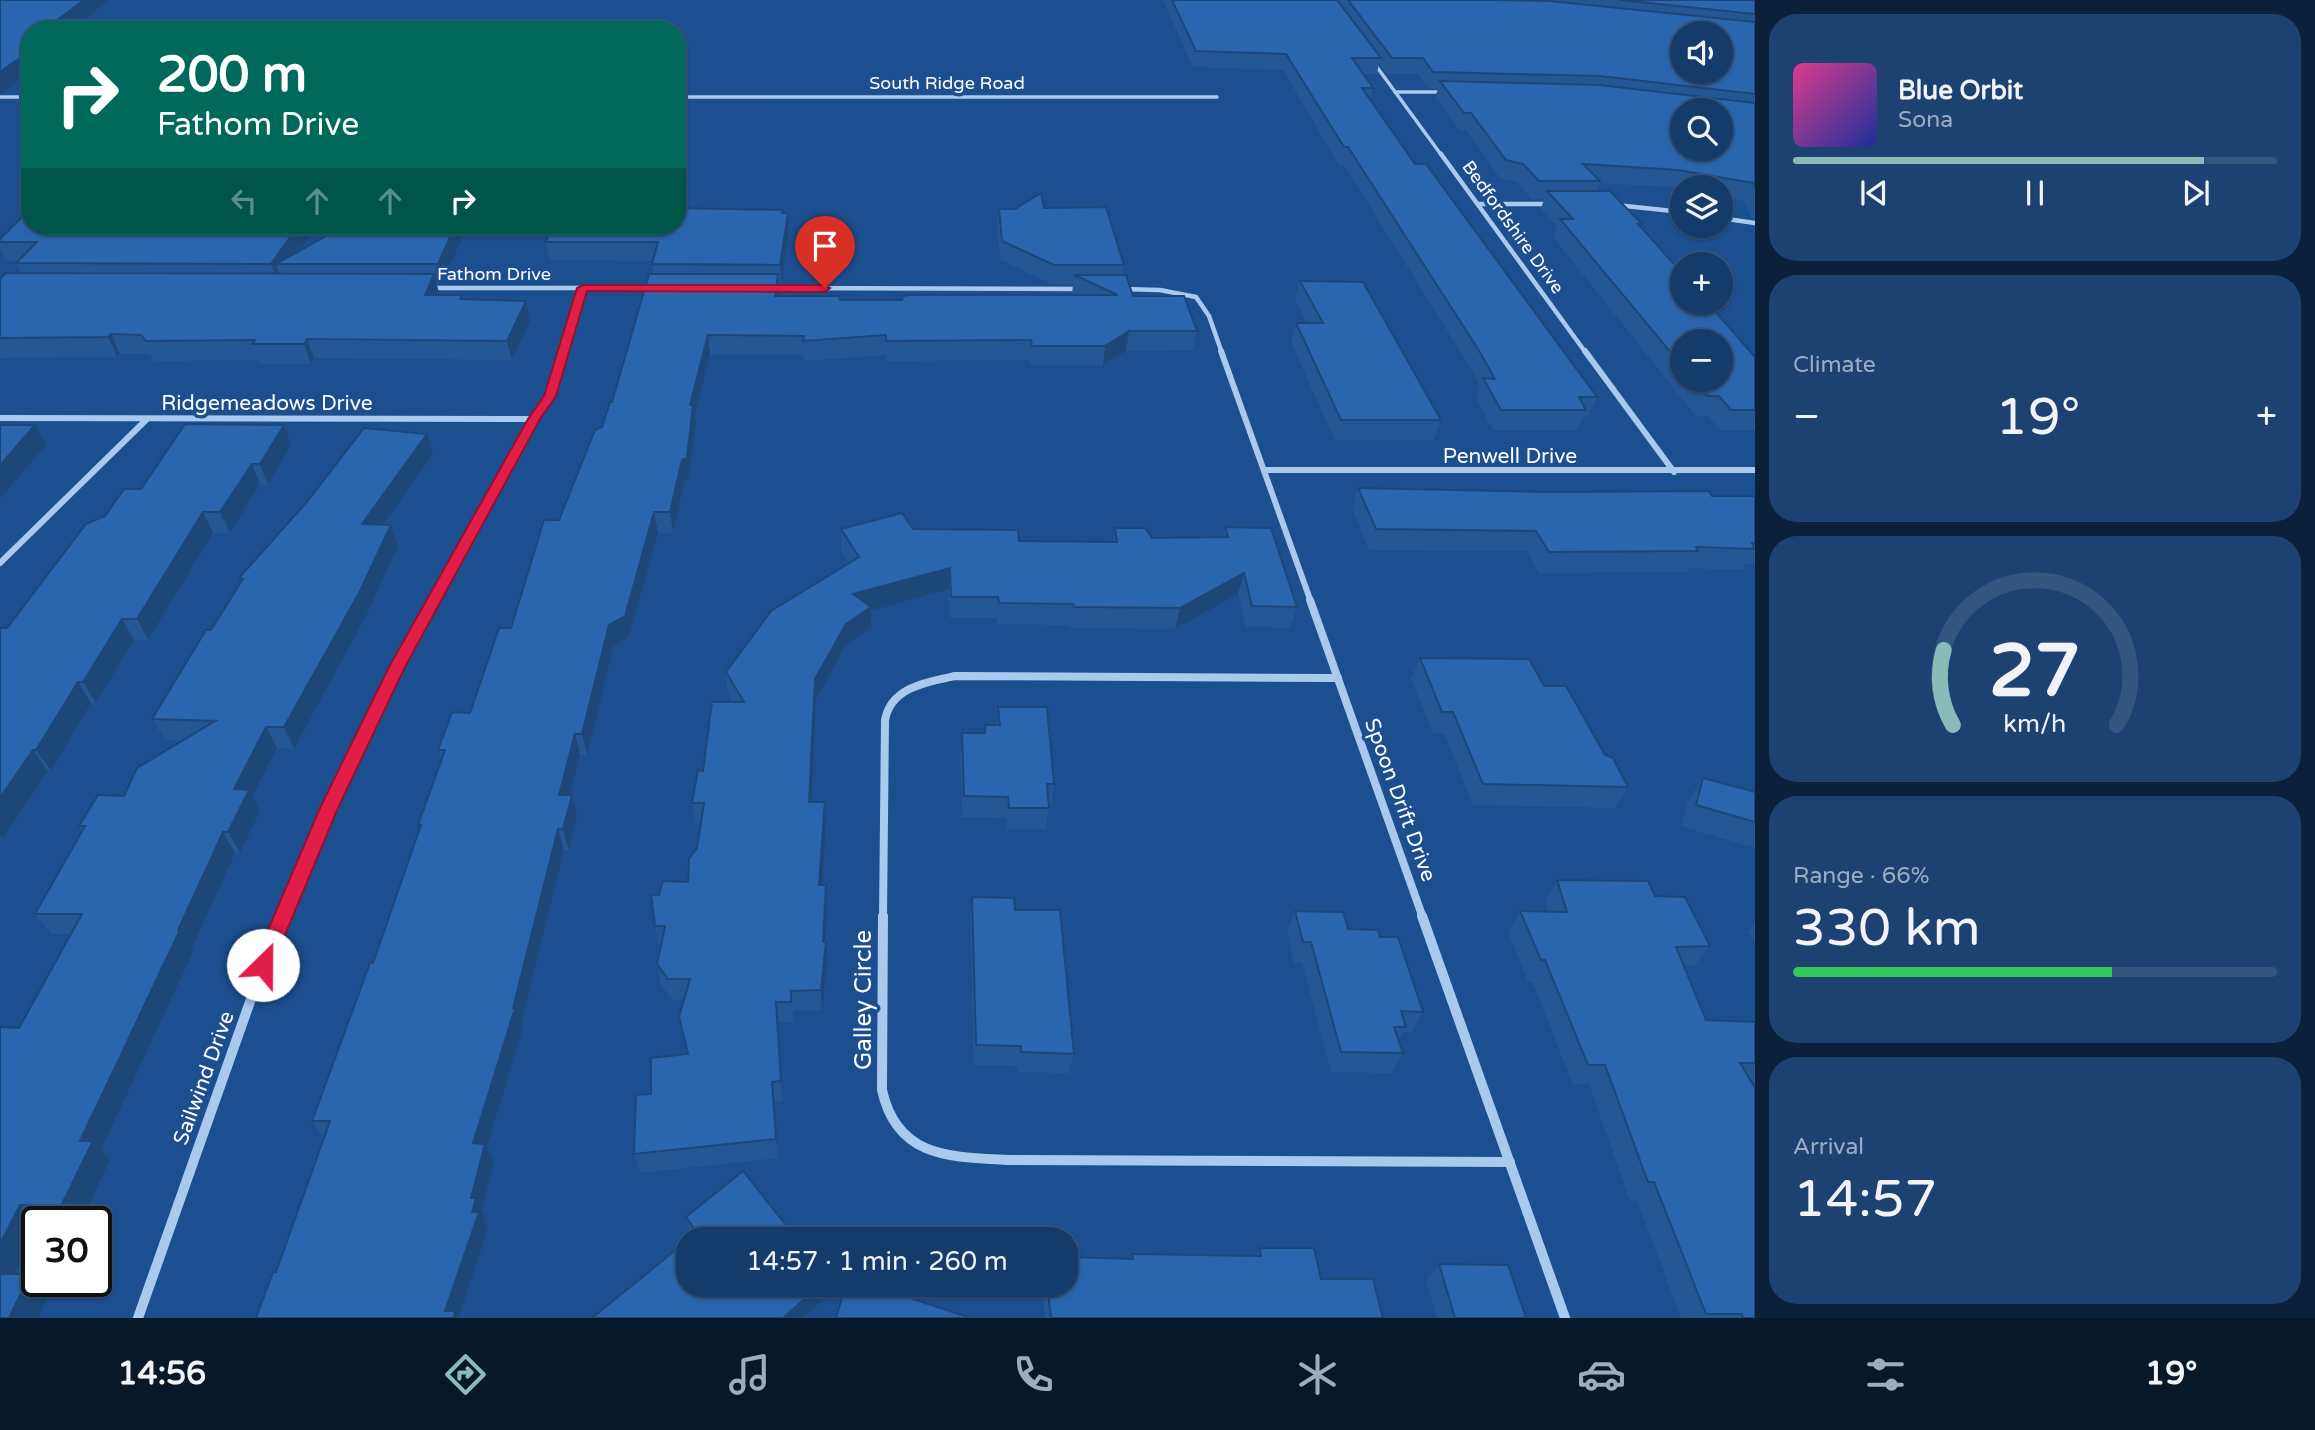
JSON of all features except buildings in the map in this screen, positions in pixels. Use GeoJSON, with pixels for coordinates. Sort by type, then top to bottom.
{"type":"FeatureCollection","features":[{"type":"Feature","properties":{"kind":"street","name":"Bedfordshire Drive"},"geometry":{"type":"LineString","coordinates":[[1370,58],[1674,472]]}},
{"type":"Feature","properties":{"kind":"street"},"geometry":{"type":"LineString","coordinates":[[1395,92],[1447,92]]}},
{"type":"Feature","properties":{"kind":"street"},"geometry":{"type":"LineString","coordinates":[[0,97],[21,97]]}},
{"type":"Feature","properties":{"kind":"street","name":"South Ridge Road"},"geometry":{"type":"LineString","coordinates":[[686,97],[1217,97]]}},
{"type":"Feature","properties":{"kind":"street"},"geometry":{"type":"LineString","coordinates":[[1479,204],[1561,204]]}},
{"type":"Feature","properties":{"kind":"street"},"geometry":{"type":"LineString","coordinates":[[1614,205],[1670,211]]}},
{"type":"Feature","properties":{"kind":"street"},"geometry":{"type":"LineString","coordinates":[[1733,220],[1755,223]]}},
{"type":"Feature","properties":{"kind":"street","name":"Fathom Drive"},"geometry":{"type":"LineString","coordinates":[[416,288],[665,288]]}},
{"type":"Feature","properties":{"kind":"street","name":"Sailwind Drive"},"geometry":{"type":"LineString","coordinates":[[138,1318],[263,965],[329,808],[397,667],[534,419],[550,396],[583,288]]}},
{"type":"Feature","properties":{"kind":"street"},"geometry":{"type":"LineString","coordinates":[[762,288],[1092,289]]}},
{"type":"Feature","properties":{"kind":"street","name":"Spoon Drift Drive"},"geometry":{"type":"LineString","coordinates":[[1120,289],[1160,290],[1196,297],[1209,316],[1565,1318]]}},
{"type":"Feature","properties":{"kind":"street","name":"Ridgemeadows Drive"},"geometry":{"type":"LineString","coordinates":[[0,418],[534,419]]}},
{"type":"Feature","properties":{"kind":"street"},"geometry":{"type":"LineString","coordinates":[[0,563],[148,419]]}},
{"type":"Feature","properties":{"kind":"street","name":"Penwell Drive"},"geometry":{"type":"LineString","coordinates":[[1264,470],[1755,470]]}},
{"type":"Feature","properties":{"kind":"street","name":"Galley Circle"},"geometry":{"type":"LineString","coordinates":[[1338,678],[955,676],[927,682],[904,691],[887,710],[884,734],[882,1090],[890,1117],[911,1142],[940,1155],[1008,1160],[1510,1162]]}},
{"type":"Feature","properties":{"kind":"route"},"geometry":{"type":"LineString","coordinates":[[263,965],[329,808],[397,667],[534,419],[550,396],[583,288],[825,288]]}}]}
